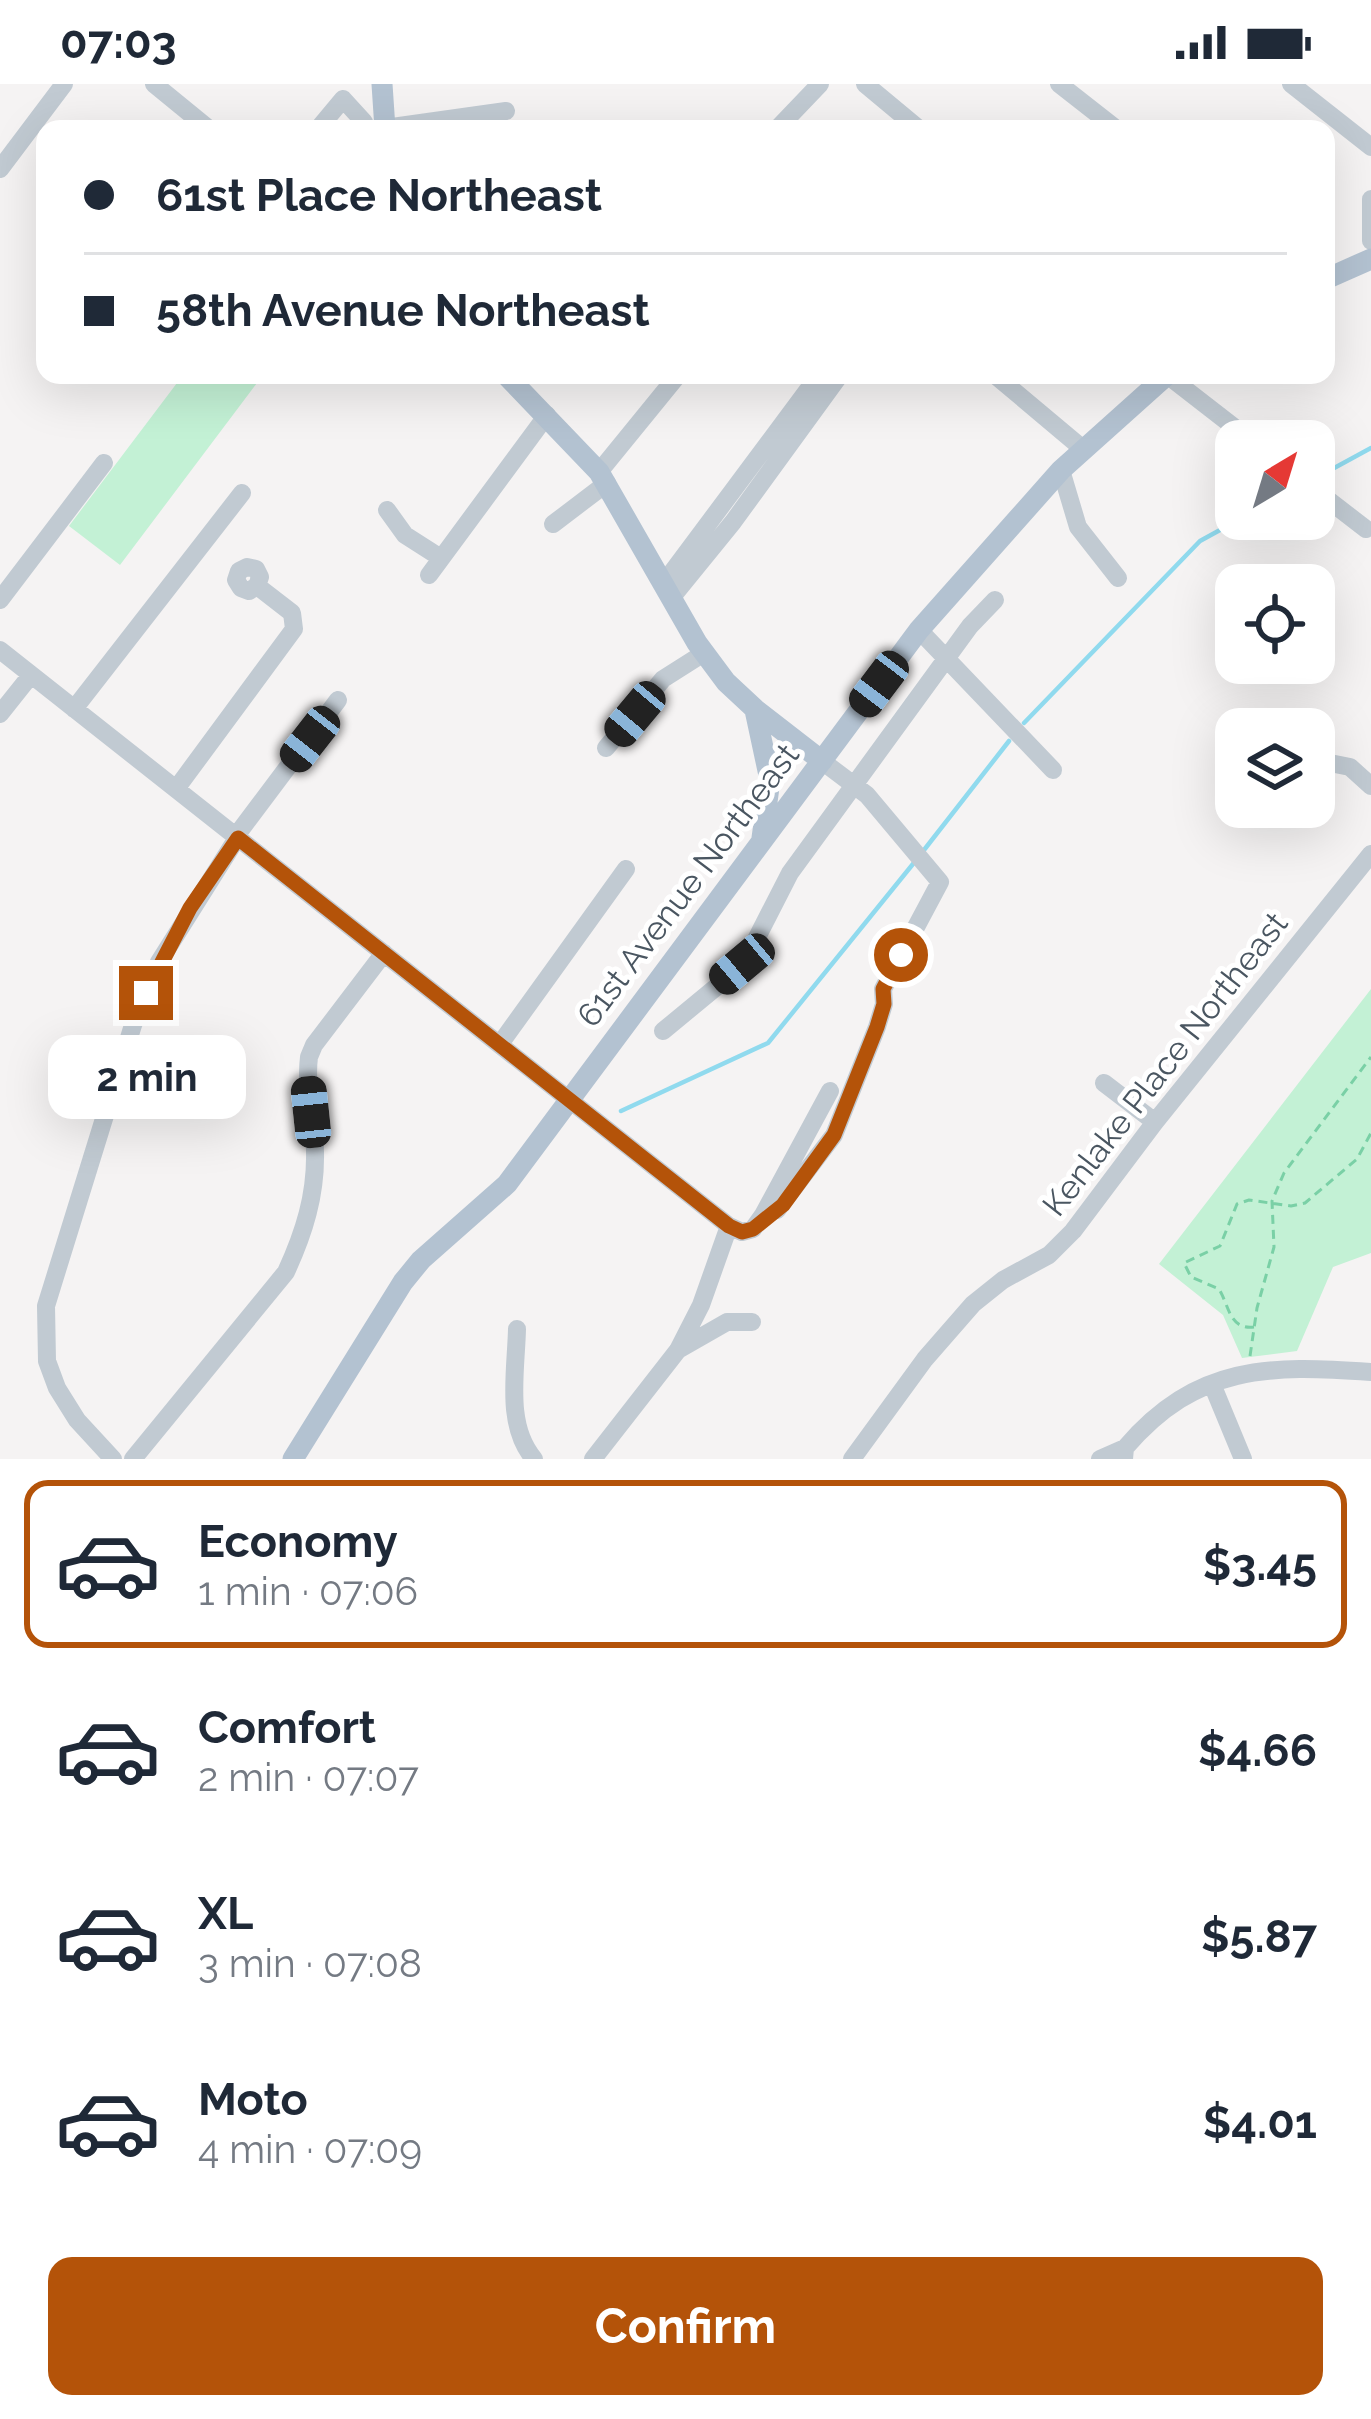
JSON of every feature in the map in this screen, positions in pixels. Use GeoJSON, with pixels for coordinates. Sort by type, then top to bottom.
{"type":"FeatureCollection","features":[{"type":"Feature","properties":{"kind":"main road"},"geometry":{"type":"LineString","coordinates":[[376,120],[382,84]]}},
{"type":"Feature","properties":{"kind":"main road"},"geometry":{"type":"LineString","coordinates":[[1335,275],[1371,259]]}},
{"type":"Feature","properties":{"kind":"main road"},"geometry":{"type":"LineString","coordinates":[[515,384],[603,478],[704,653],[754,709],[822,761]]}},
{"type":"Feature","properties":{"kind":"main road","name":"61st Avenue Northeast"},"geometry":{"type":"LineString","coordinates":[[293,1459],[403,1282],[506,1184],[920,630],[1061,470],[1157,384]]}},
{"type":"Feature","properties":{"kind":"main road"},"geometry":{"type":"LineString","coordinates":[[754,709],[770,780],[760,845]]}},
{"type":"Feature","properties":{"kind":"street"},"geometry":{"type":"LineString","coordinates":[[37,120],[64,84]]}},
{"type":"Feature","properties":{"kind":"street"},"geometry":{"type":"LineString","coordinates":[[154,84],[198,120]]}},
{"type":"Feature","properties":{"kind":"street"},"geometry":{"type":"LineString","coordinates":[[789,84],[813,91],[793,120]]}},
{"type":"Feature","properties":{"kind":"street"},"geometry":{"type":"LineString","coordinates":[[866,84],[908,120]]}},
{"type":"Feature","properties":{"kind":"street"},"geometry":{"type":"LineString","coordinates":[[1059,84],[1105,120]]}},
{"type":"Feature","properties":{"kind":"street"},"geometry":{"type":"LineString","coordinates":[[1291,84],[1371,147]]}},
{"type":"Feature","properties":{"kind":"street"},"geometry":{"type":"LineString","coordinates":[[325,120],[343,98],[368,120]]}},
{"type":"Feature","properties":{"kind":"street"},"geometry":{"type":"LineString","coordinates":[[427,120],[506,111]]}},
{"type":"Feature","properties":{"kind":"street"},"geometry":{"type":"LineString","coordinates":[[0,169],[36,121]]}},
{"type":"Feature","properties":{"kind":"street"},"geometry":{"type":"LineString","coordinates":[[1371,199],[1371,241]]}},
{"type":"Feature","properties":{"kind":"street"},"geometry":{"type":"LineString","coordinates":[[554,524],[603,478],[671,384]]}},
{"type":"Feature","properties":{"kind":"street"},"geometry":{"type":"LineString","coordinates":[[668,590],[813,384]]}},
{"type":"Feature","properties":{"kind":"street"},"geometry":{"type":"LineString","coordinates":[[668,590],[734,521],[833,384]]}},
{"type":"Feature","properties":{"kind":"street"},"geometry":{"type":"LineString","coordinates":[[1005,384],[1083,449]]}},
{"type":"Feature","properties":{"kind":"street"},"geometry":{"type":"LineString","coordinates":[[1179,384],[1225,420]]}},
{"type":"Feature","properties":{"kind":"street"},"geometry":{"type":"LineString","coordinates":[[429,575],[547,416]]}},
{"type":"Feature","properties":{"kind":"street"},"geometry":{"type":"LineString","coordinates":[[0,600],[104,463]]}},
{"type":"Feature","properties":{"kind":"street"},"geometry":{"type":"LineString","coordinates":[[1061,470],[1078,527],[1118,578]]}},
{"type":"Feature","properties":{"kind":"street"},"geometry":{"type":"LineString","coordinates":[[74,709],[242,493]]}},
{"type":"Feature","properties":{"kind":"street"},"geometry":{"type":"LineString","coordinates":[[1335,506],[1366,530]]}},
{"type":"Feature","properties":{"kind":"street"},"geometry":{"type":"LineString","coordinates":[[387,510],[405,535],[441,558]]}},
{"type":"Feature","properties":{"kind":"street"},"geometry":{"type":"LineString","coordinates":[[176,789],[294,628],[292,614],[257,586]]}},
{"type":"Feature","properties":{"kind":"street"},"geometry":{"type":"LineString","coordinates":[[663,1031],[742,964],[790,873],[970,626],[995,600]]}},
{"type":"Feature","properties":{"kind":"street"},"geometry":{"type":"LineString","coordinates":[[920,630],[1053,770]]}},
{"type":"Feature","properties":{"kind":"street"},"geometry":{"type":"LineString","coordinates":[[0,650],[742,1232],[783,1205],[834,1135],[877,1027],[883,989],[940,882],[888,817],[822,761]]}},
{"type":"Feature","properties":{"kind":"street"},"geometry":{"type":"LineString","coordinates":[[606,748],[663,679],[704,653]]}},
{"type":"Feature","properties":{"kind":"street"},"geometry":{"type":"LineString","coordinates":[[0,714],[31,675]]}},
{"type":"Feature","properties":{"kind":"street"},"geometry":{"type":"LineString","coordinates":[[113,1459],[77,1420],[57,1388],[47,1360],[46,1306],[141,1004],[159,962],[237,837],[338,700]]}},
{"type":"Feature","properties":{"kind":"street"},"geometry":{"type":"LineString","coordinates":[[1335,764],[1350,767],[1371,786]]}},
{"type":"Feature","properties":{"kind":"street","name":"Kenlake Place Northeast"},"geometry":{"type":"LineString","coordinates":[[852,1459],[910,1378],[973,1304],[1003,1280],[1049,1255],[1073,1231],[1371,854]]}},
{"type":"Feature","properties":{"kind":"street"},"geometry":{"type":"LineString","coordinates":[[500,1044],[626,868]]}},
{"type":"Feature","properties":{"kind":"street"},"geometry":{"type":"LineString","coordinates":[[133,1459],[286,1272],[301,1240],[313,1194],[310,1057],[384,953]]}},
{"type":"Feature","properties":{"kind":"street"},"geometry":{"type":"LineString","coordinates":[[1104,1084],[1155,1122]]}},
{"type":"Feature","properties":{"kind":"street"},"geometry":{"type":"LineString","coordinates":[[753,1229],[787,1177],[830,1090]]}},
{"type":"Feature","properties":{"kind":"street"},"geometry":{"type":"LineString","coordinates":[[593,1459],[679,1350],[701,1306],[729,1226]]}},
{"type":"Feature","properties":{"kind":"street"},"geometry":{"type":"LineString","coordinates":[[679,1350],[727,1322],[752,1322]]}},
{"type":"Feature","properties":{"kind":"street"},"geometry":{"type":"LineString","coordinates":[[517,1329],[515,1419],[519,1441],[534,1459]]}},
{"type":"Feature","properties":{"kind":"street"},"geometry":{"type":"LineString","coordinates":[[1100,1459],[1125,1454],[1172,1403],[1212,1384],[1256,1370],[1297,1367],[1371,1372]]}},
{"type":"Feature","properties":{"kind":"street"},"geometry":{"type":"LineString","coordinates":[[1212,1384],[1243,1459]]}},
{"type":"Feature","properties":{"kind":"path"},"geometry":{"type":"LineString","coordinates":[[1250,1358],[1274,1246],[1271,1203],[1284,1173],[1371,1057]]}},
{"type":"Feature","properties":{"kind":"path"},"geometry":{"type":"LineString","coordinates":[[1254,1327],[1239,1325],[1219,1289],[1191,1276],[1183,1265],[1188,1258],[1220,1246],[1238,1204],[1249,1200],[1291,1206],[1313,1198],[1357,1159],[1371,1133]]}},
{"type":"Feature","properties":{"kind":"green space"},"geometry":{"type":"Polygon","coordinates":[[[176,384],[256,384],[120,565],[69,526],[176,384]]]}},
{"type":"Feature","properties":{"kind":"green space"},"geometry":{"type":"Polygon","coordinates":[[[1371,989],[1371,1253],[1333,1267],[1297,1351],[1242,1358],[1223,1315],[1159,1264],[1371,989]]]}},
{"type":"Feature","properties":{"kind":"waterway"},"geometry":{"type":"LineString","coordinates":[[1335,468],[1371,448]]}},
{"type":"Feature","properties":{"kind":"waterway"},"geometry":{"type":"LineString","coordinates":[[1024,723],[1200,541],[1215,533]]}},
{"type":"Feature","properties":{"kind":"waterway"},"geometry":{"type":"LineString","coordinates":[[924,850],[1009,741]]}},
{"type":"Feature","properties":{"kind":"waterway"},"geometry":{"type":"LineString","coordinates":[[621,1111],[768,1043],[917,859]]}},
{"type":"Feature","properties":{"kind":"route"},"geometry":{"type":"LineString","coordinates":[[146,993],[190,908],[238,838],[742,1232],[783,1205],[834,1135],[877,1027],[883,989],[901,955]]}}]}
